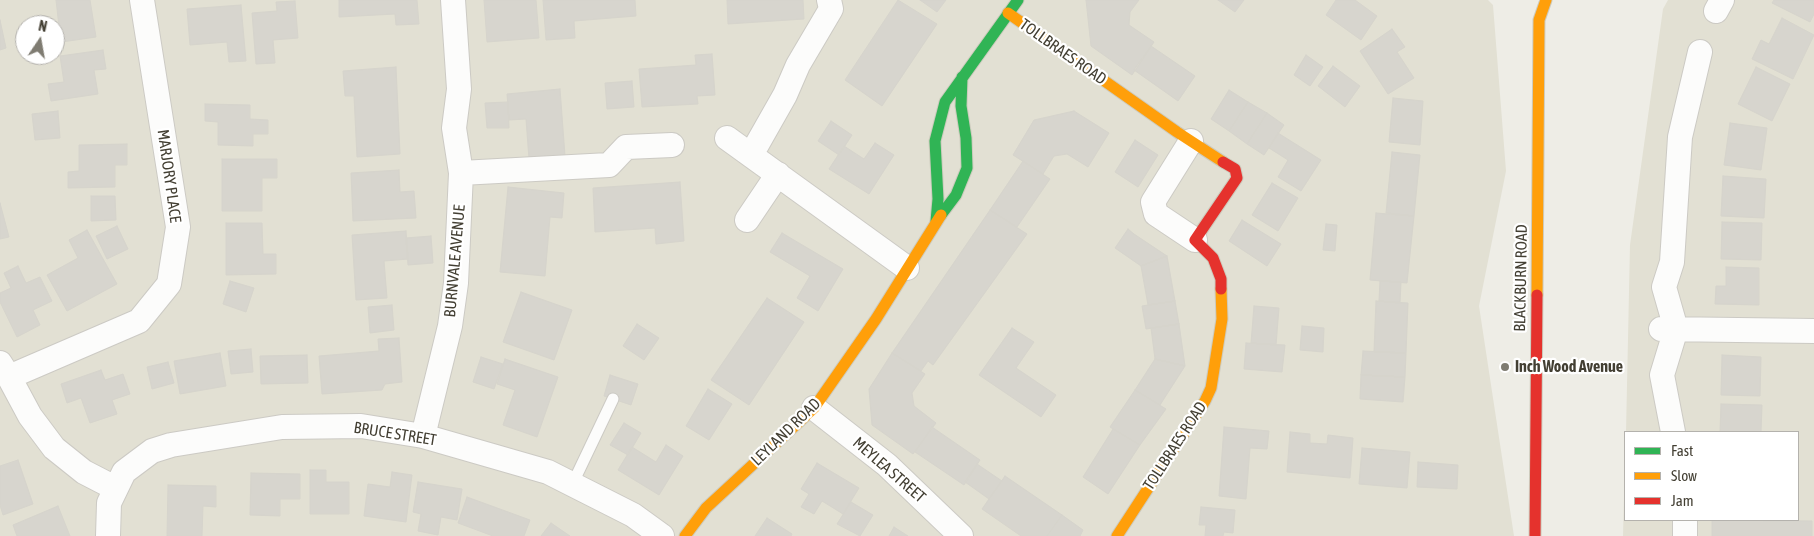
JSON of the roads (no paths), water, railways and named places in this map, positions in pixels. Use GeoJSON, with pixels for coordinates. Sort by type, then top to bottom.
{"type":"FeatureCollection","features":[{"type":"Feature","properties":{"kind":"street","name":"MARJORY PLACE"},"geometry":{"type":"LineString","coordinates":[[115,488],[84,472],[54,448],[30,416],[4,370],[139,321],[169,284],[178,227],[142,0]]}},
{"type":"Feature","properties":{"kind":"street","name":"BURNVALE AVENUE"},"geometry":{"type":"LineString","coordinates":[[423,436],[450,326],[456,284],[461,173],[454,128],[459,89],[453,0]]}},
{"type":"Feature","properties":{"kind":"street"},"geometry":{"type":"LineString","coordinates":[[751,155],[785,95],[798,65],[831,9],[829,0]]}},
{"type":"Feature","properties":{"kind":"street","name":"LEYLAND ROAD"},"geometry":{"type":"LineString","coordinates":[[936,221],[938,199],[934,141],[944,102],[1018,0]]}},
{"type":"Feature","properties":{"kind":"street","name":"BLACKBURN ROAD"},"geometry":{"type":"LineString","coordinates":[[1532,0],[1539,20]]}},
{"type":"Feature","properties":{"kind":"street","name":"BLACKBURN ROAD"},"geometry":{"type":"LineString","coordinates":[[1535,536],[1539,20],[1546,0]]}},
{"type":"Feature","properties":{"kind":"street","name":"TOLLBRAES ROAD"},"geometry":{"type":"LineString","coordinates":[[1008,14],[1235,169],[1237,178],[1194,240]]}},
{"type":"Feature","properties":{"kind":"street"},"geometry":{"type":"LineString","coordinates":[[1673,431],[1662,375],[1669,329],[1664,287],[1672,262],[1680,137],[1700,52]]}},
{"type":"Feature","properties":{"kind":"street","name":"LEYLAND ROAD"},"geometry":{"type":"LineString","coordinates":[[685,536],[706,508],[814,408],[876,319],[936,221],[956,195],[967,168],[966,138],[961,106],[962,77]]}},
{"type":"Feature","properties":{"kind":"street"},"geometry":{"type":"LineString","coordinates":[[727,138],[907,268]]}},
{"type":"Feature","properties":{"kind":"street","name":"TOLLBRAES ROAD"},"geometry":{"type":"LineString","coordinates":[[1117,536],[1205,402],[1210,388],[1222,319],[1221,279],[1213,258],[1194,240],[1156,214],[1152,202],[1192,141]]}},
{"type":"Feature","properties":{"kind":"street"},"geometry":{"type":"LineString","coordinates":[[461,173],[609,165],[626,147],[672,145]]}},
{"type":"Feature","properties":{"kind":"street"},"geometry":{"type":"LineString","coordinates":[[747,220],[778,174]]}},
{"type":"Feature","properties":{"kind":"street"},"geometry":{"type":"LineString","coordinates":[[1669,329],[1814,332]]}},
{"type":"Feature","properties":{"kind":"street","name":"MEYLEA STREET"},"geometry":{"type":"LineString","coordinates":[[814,408],[887,465],[961,536]]}},
{"type":"Feature","properties":{"kind":"street","name":"BRUCE STREET"},"geometry":{"type":"LineString","coordinates":[[108,536],[110,504],[115,488],[124,472],[136,461],[152,451],[171,446],[282,428],[361,426],[423,436],[548,472],[633,516],[662,536]]}},
{"type":"Feature","properties":{"kind":"street"},"geometry":{"type":"LineString","coordinates":[[1685,521],[1685,536]]}},
{"type":"Feature","properties":{"kind":"lane"},"geometry":{"type":"LineString","coordinates":[[572,485],[613,399]]}},
{"type":"Feature","properties":{"kind":"place","name":"Inch Wood Avenue"},"geometry":{"type":"Point","coordinates":[1505,367]}}]}
